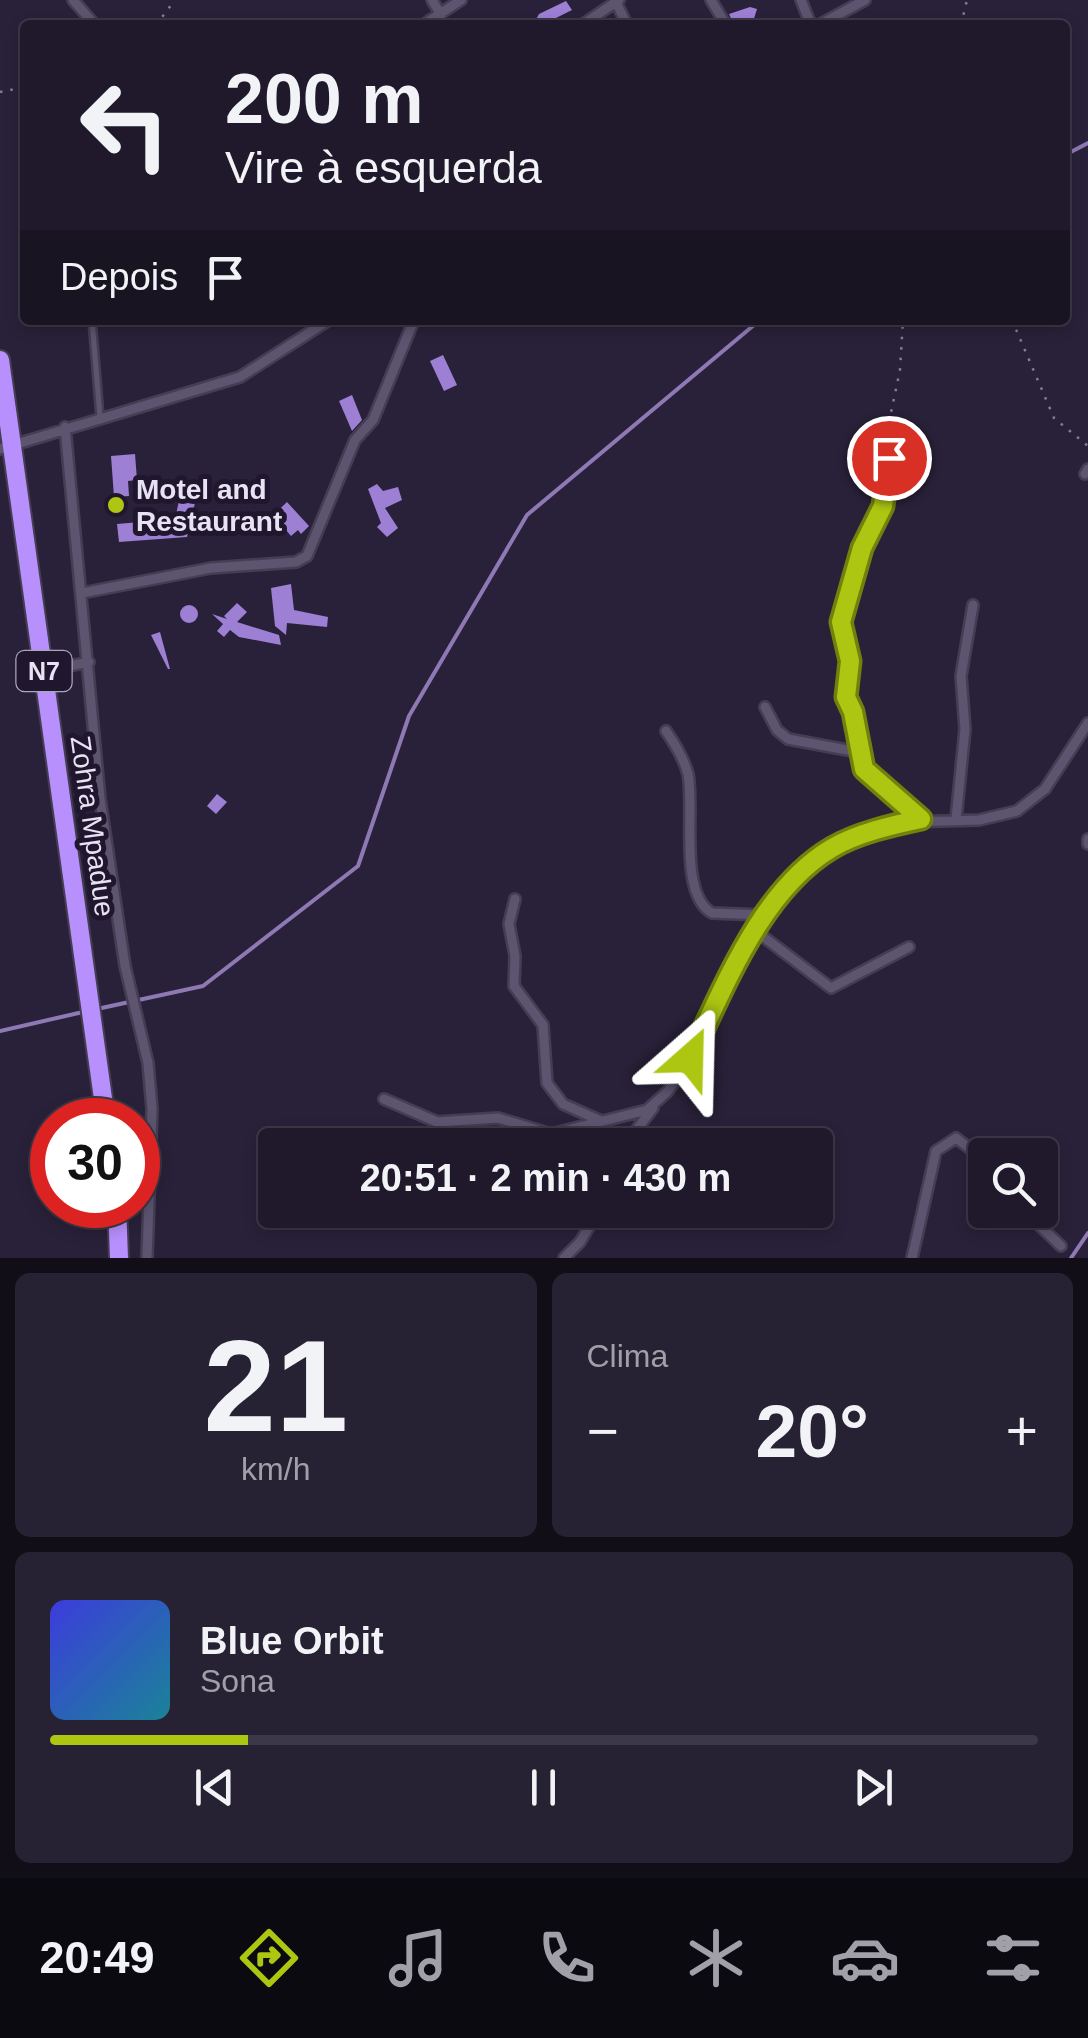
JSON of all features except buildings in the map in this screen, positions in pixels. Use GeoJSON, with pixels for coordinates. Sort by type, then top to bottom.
{"type":"FeatureCollection","features":[{"type":"Feature","properties":{"kind":"highway","name":"Zohra Mpadue"},"geometry":{"type":"LineString","coordinates":[[0,360],[6,445],[44,671],[103,1098]]}},
{"type":"Feature","properties":{"kind":"highway"},"geometry":{"type":"LineString","coordinates":[[118,1228],[119,1258]]}},
{"type":"Feature","properties":{"kind":"street"},"geometry":{"type":"LineString","coordinates":[[74,0],[91,20]]}},
{"type":"Feature","properties":{"kind":"street"},"geometry":{"type":"LineString","coordinates":[[432,0],[441,15]]}},
{"type":"Feature","properties":{"kind":"street"},"geometry":{"type":"LineString","coordinates":[[432,20],[460,0]]}},
{"type":"Feature","properties":{"kind":"street"},"geometry":{"type":"LineString","coordinates":[[829,20],[865,0]]}},
{"type":"Feature","properties":{"kind":"street"},"geometry":{"type":"LineString","coordinates":[[589,20],[616,1]]}},
{"type":"Feature","properties":{"kind":"street"},"geometry":{"type":"LineString","coordinates":[[6,445],[240,377],[321,325]]}},
{"type":"Feature","properties":{"kind":"street"},"geometry":{"type":"LineString","coordinates":[[82,593],[173,574],[270,565],[307,556],[355,440],[373,420],[412,325]]}},
{"type":"Feature","properties":{"kind":"street"},"geometry":{"type":"LineString","coordinates":[[65,427],[100,799],[124,966],[148,1063],[152,1109],[147,1258]]}},
{"type":"Feature","properties":{"kind":"street"},"geometry":{"type":"LineString","coordinates":[[888,430],[883,506],[862,548],[841,622],[850,661],[846,697],[853,712],[858,752],[872,777],[921,819]]}},
{"type":"Feature","properties":{"kind":"street"},"geometry":{"type":"LineString","coordinates":[[956,819],[965,729],[961,676],[973,605]]}},
{"type":"Feature","properties":{"kind":"street"},"geometry":{"type":"LineString","coordinates":[[44,671],[89,662]]}},
{"type":"Feature","properties":{"kind":"street"},"geometry":{"type":"LineString","coordinates":[[765,707],[777,730],[788,739],[858,752]]}},
{"type":"Feature","properties":{"kind":"street"},"geometry":{"type":"LineString","coordinates":[[638,1128],[690,1058],[723,983],[795,879],[828,850],[921,819],[979,820],[1017,811],[1044,788],[1086,727]]}},
{"type":"Feature","properties":{"kind":"street"},"geometry":{"type":"LineString","coordinates":[[1086,727],[1088,745]]}},
{"type":"Feature","properties":{"kind":"street"},"geometry":{"type":"LineString","coordinates":[[666,730],[688,776],[690,860],[698,898],[712,912],[767,916]]}},
{"type":"Feature","properties":{"kind":"street"},"geometry":{"type":"LineString","coordinates":[[515,899],[509,924],[516,956],[514,986],[542,1025],[547,1083],[563,1104],[604,1122]]}},
{"type":"Feature","properties":{"kind":"street"},"geometry":{"type":"LineString","coordinates":[[757,932],[831,988],[910,948]]}},
{"type":"Feature","properties":{"kind":"street"},"geometry":{"type":"LineString","coordinates":[[384,1099],[438,1122],[498,1118],[542,1134],[647,1110],[658,1101]]}},
{"type":"Feature","properties":{"kind":"street"},"geometry":{"type":"LineString","coordinates":[[912,1258],[936,1151],[956,1138],[968,1147]]}},
{"type":"Feature","properties":{"kind":"street"},"geometry":{"type":"LineString","coordinates":[[564,1258],[588,1228]]}},
{"type":"Feature","properties":{"kind":"street"},"geometry":{"type":"LineString","coordinates":[[1042,1228],[1061,1246]]}},
{"type":"Feature","properties":{"kind":"lane"},"geometry":{"type":"LineString","coordinates":[[92,325],[100,417]]}},
{"type":"Feature","properties":{"kind":"path"},"geometry":{"type":"LineString","coordinates":[[160,20],[175,0]]}},
{"type":"Feature","properties":{"kind":"path"},"geometry":{"type":"LineString","coordinates":[[888,430],[900,370],[902,325]]}},
{"type":"Feature","properties":{"kind":"path"},"geometry":{"type":"LineString","coordinates":[[1014,325],[1054,418],[1088,446]]}},
{"type":"Feature","properties":{"kind":"waterway"},"geometry":{"type":"LineString","coordinates":[[1070,152],[1088,143]]}},
{"type":"Feature","properties":{"kind":"waterway"},"geometry":{"type":"LineString","coordinates":[[97,1009],[203,986],[358,866],[409,716],[527,515],[754,325]]}},
{"type":"Feature","properties":{"kind":"waterway"},"geometry":{"type":"LineString","coordinates":[[0,1031],[83,1012]]}},
{"type":"Feature","properties":{"kind":"waterway"},"geometry":{"type":"LineString","coordinates":[[1071,1258],[1088,1233]]}},
{"type":"Feature","properties":{"kind":"place","name":"Motel and Restaurant"},"geometry":{"type":"Point","coordinates":[116,505]}},
{"type":"Feature","properties":{"kind":"route"},"geometry":{"type":"LineString","coordinates":[[690,1058],[723,983],[795,879],[843,842],[921,819],[864,769],[853,712],[846,703],[850,661],[841,622],[862,548],[883,506],[889,458]]}}]}
